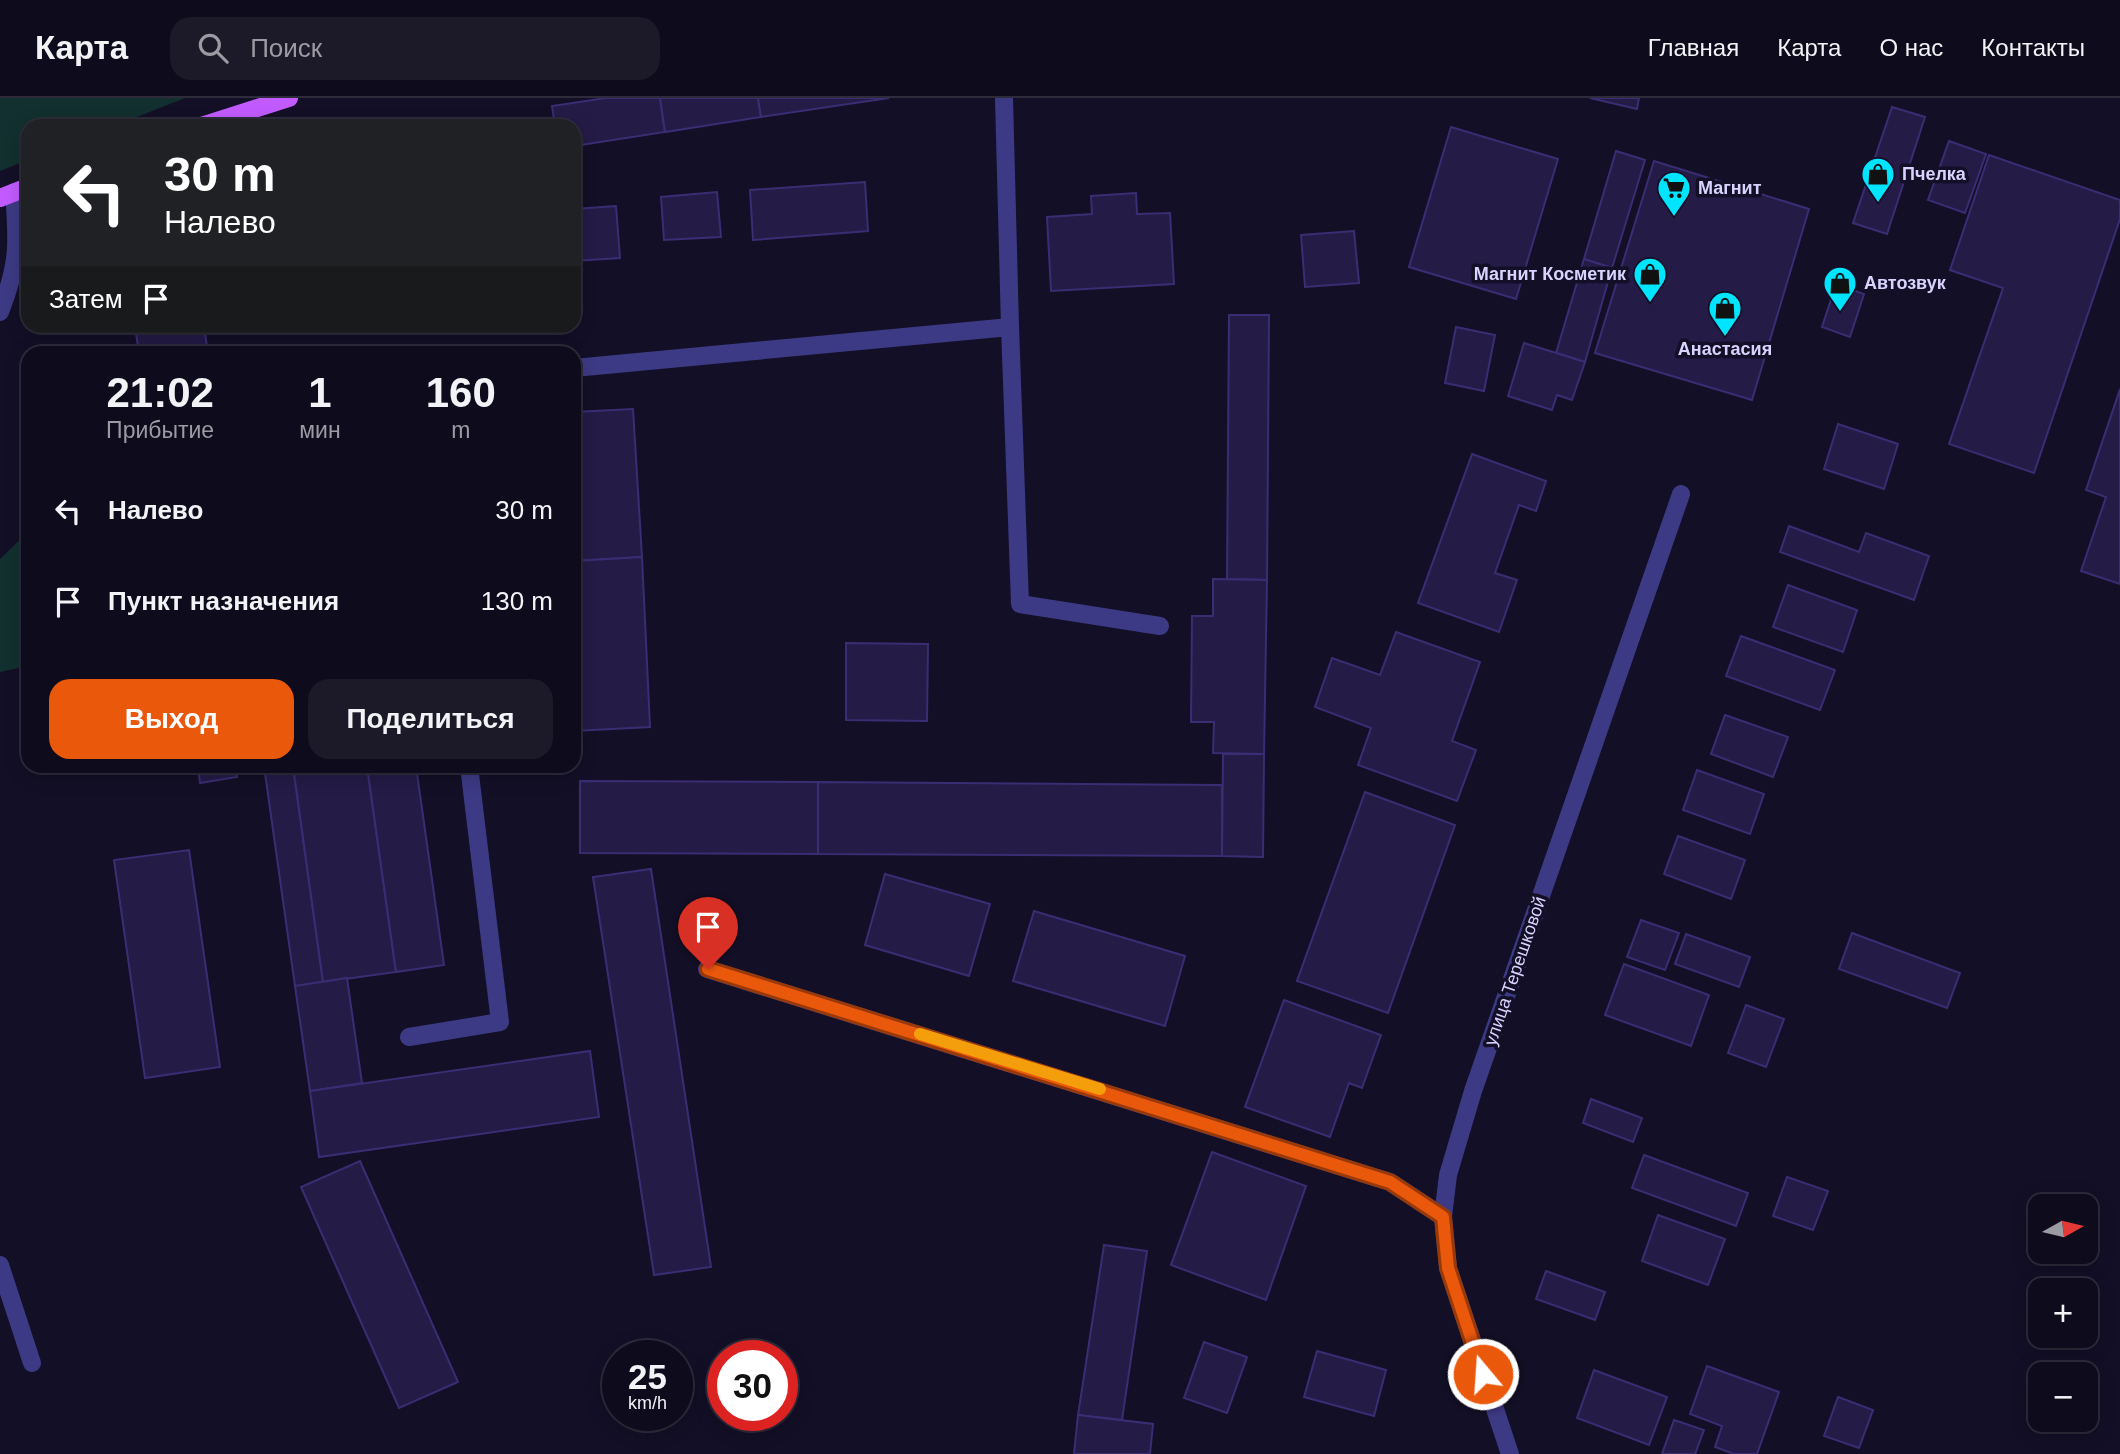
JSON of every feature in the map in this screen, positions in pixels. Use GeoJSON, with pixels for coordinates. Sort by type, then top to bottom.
{"type":"FeatureCollection","features":[{"type":"Feature","properties":{"kind":"main road"},"geometry":{"type":"LineString","coordinates":[[223,119],[289,98]]}},
{"type":"Feature","properties":{"kind":"street"},"geometry":{"type":"LineString","coordinates":[[1004,98],[1020,604],[1160,626]]}},
{"type":"Feature","properties":{"kind":"street"},"geometry":{"type":"LineString","coordinates":[[0,312],[15,275],[18,237],[14,192]]}},
{"type":"Feature","properties":{"kind":"street"},"geometry":{"type":"LineString","coordinates":[[581,367],[1010,327]]}},
{"type":"Feature","properties":{"kind":"street","name":"улица Терешковой"},"geometry":{"type":"LineString","coordinates":[[1510,1454],[1448,1268],[1443,1217],[1448,1175],[1473,1091],[1681,494]]}},
{"type":"Feature","properties":{"kind":"street"},"geometry":{"type":"LineString","coordinates":[[408,1037],[500,1022],[470,773]]}},
{"type":"Feature","properties":{"kind":"street"},"geometry":{"type":"LineString","coordinates":[[708,969],[1390,1182],[1443,1217]]}},
{"type":"Feature","properties":{"kind":"street"},"geometry":{"type":"LineString","coordinates":[[0,1265],[32,1363]]}},
{"type":"Feature","properties":{"kind":"green space"},"geometry":{"type":"Polygon","coordinates":[[[0,98],[185,98],[132,119],[21,119],[21,163],[0,171],[0,98]]]}},
{"type":"Feature","properties":{"kind":"green space"},"geometry":{"type":"Polygon","coordinates":[[[21,539],[21,668],[0,672],[0,559],[21,539]]]}},
{"type":"Feature","properties":{"kind":"building"},"geometry":{"type":"Polygon","coordinates":[[[606,98],[660,98],[665,132],[581,145],[581,119],[554,119],[552,106],[606,98]]]}},
{"type":"Feature","properties":{"kind":"building"},"geometry":{"type":"Polygon","coordinates":[[[660,98],[758,98],[761,117],[665,132],[660,98]]]}},
{"type":"Feature","properties":{"kind":"building"},"geometry":{"type":"Polygon","coordinates":[[[758,98],[889,98],[761,117],[758,98]]]}},
{"type":"Feature","properties":{"kind":"building"},"geometry":{"type":"Polygon","coordinates":[[[1590,98],[1639,98],[1637,109],[1590,98]]]}},
{"type":"Feature","properties":{"kind":"building"},"geometry":{"type":"Polygon","coordinates":[[[1892,107],[1925,117],[1887,234],[1853,223],[1892,107]]]}},
{"type":"Feature","properties":{"kind":"building"},"geometry":{"type":"Polygon","coordinates":[[[1451,127],[1558,159],[1516,299],[1409,267],[1451,127]]]}},
{"type":"Feature","properties":{"kind":"building"},"geometry":{"type":"Polygon","coordinates":[[[1949,141],[1986,154],[1965,213],[1928,200],[1949,141]]]}},
{"type":"Feature","properties":{"kind":"building"},"geometry":{"type":"Polygon","coordinates":[[[1616,151],[1645,160],[1612,268],[1584,259],[1616,151]]]}},
{"type":"Feature","properties":{"kind":"building"},"geometry":{"type":"Polygon","coordinates":[[[1989,155],[2120,200],[2120,219],[2034,473],[1949,444],[2003,288],[1950,270],[1989,155]]]}},
{"type":"Feature","properties":{"kind":"building"},"geometry":{"type":"Polygon","coordinates":[[[1654,161],[1809,209],[1752,400],[1595,353],[1654,161]]]}},
{"type":"Feature","properties":{"kind":"building"},"geometry":{"type":"Polygon","coordinates":[[[865,182],[868,231],[753,240],[750,190],[865,182]]]}},
{"type":"Feature","properties":{"kind":"building"},"geometry":{"type":"Polygon","coordinates":[[[717,192],[721,237],[664,240],[661,197],[717,192]]]}},
{"type":"Feature","properties":{"kind":"building"},"geometry":{"type":"Polygon","coordinates":[[[1136,193],[1137,214],[1170,213],[1174,284],[1051,291],[1047,217],[1092,214],[1091,196],[1136,193]]]}},
{"type":"Feature","properties":{"kind":"building"},"geometry":{"type":"Polygon","coordinates":[[[616,206],[620,258],[581,261],[581,208],[616,206]]]}},
{"type":"Feature","properties":{"kind":"building"},"geometry":{"type":"Polygon","coordinates":[[[1354,231],[1359,283],[1305,287],[1301,235],[1354,231]]]}},
{"type":"Feature","properties":{"kind":"building"},"geometry":{"type":"Polygon","coordinates":[[[1584,259],[1612,268],[1585,362],[1556,353],[1584,259]]]}},
{"type":"Feature","properties":{"kind":"building"},"geometry":{"type":"Polygon","coordinates":[[[1836,284],[1864,294],[1850,337],[1822,327],[1836,284]]]}},
{"type":"Feature","properties":{"kind":"building"},"geometry":{"type":"Polygon","coordinates":[[[1229,315],[1269,315],[1267,580],[1227,579],[1229,315]]]}},
{"type":"Feature","properties":{"kind":"building"},"geometry":{"type":"Polygon","coordinates":[[[1456,327],[1495,335],[1484,391],[1445,383],[1456,327]]]}},
{"type":"Feature","properties":{"kind":"building"},"geometry":{"type":"Polygon","coordinates":[[[136,333],[205,333],[207,346],[138,346],[136,333]]]}},
{"type":"Feature","properties":{"kind":"building"},"geometry":{"type":"Polygon","coordinates":[[[1524,343],[1585,362],[1572,400],[1557,395],[1552,410],[1508,396],[1524,343]]]}},
{"type":"Feature","properties":{"kind":"building"},"geometry":{"type":"Polygon","coordinates":[[[2120,389],[2120,584],[2081,571],[2106,497],[2086,490],[2120,389]]]}},
{"type":"Feature","properties":{"kind":"building"},"geometry":{"type":"Polygon","coordinates":[[[633,409],[642,557],[581,561],[581,412],[633,409]]]}},
{"type":"Feature","properties":{"kind":"building"},"geometry":{"type":"Polygon","coordinates":[[[1838,424],[1898,444],[1884,489],[1824,469],[1838,424]]]}},
{"type":"Feature","properties":{"kind":"building"},"geometry":{"type":"Polygon","coordinates":[[[1472,454],[1546,481],[1536,511],[1519,505],[1495,573],[1517,580],[1499,632],[1418,603],[1472,454]]]}},
{"type":"Feature","properties":{"kind":"building"},"geometry":{"type":"Polygon","coordinates":[[[1789,526],[1859,552],[1866,533],[1929,556],[1914,600],[1780,552],[1789,526]]]}},
{"type":"Feature","properties":{"kind":"building"},"geometry":{"type":"Polygon","coordinates":[[[642,557],[650,727],[581,731],[581,561],[642,557]]]}},
{"type":"Feature","properties":{"kind":"building"},"geometry":{"type":"Polygon","coordinates":[[[1213,579],[1267,580],[1264,754],[1213,753],[1214,722],[1191,722],[1192,616],[1213,616],[1213,579]]]}},
{"type":"Feature","properties":{"kind":"building"},"geometry":{"type":"Polygon","coordinates":[[[1788,585],[1857,610],[1843,652],[1773,627],[1788,585]]]}},
{"type":"Feature","properties":{"kind":"building"},"geometry":{"type":"Polygon","coordinates":[[[1396,632],[1480,662],[1452,741],[1476,750],[1457,801],[1358,765],[1371,728],[1315,707],[1332,658],[1380,675],[1396,632]]]}},
{"type":"Feature","properties":{"kind":"building"},"geometry":{"type":"Polygon","coordinates":[[[1741,636],[1835,670],[1820,710],[1726,676],[1741,636]]]}},
{"type":"Feature","properties":{"kind":"building"},"geometry":{"type":"Polygon","coordinates":[[[846,643],[928,644],[927,721],[846,720],[846,643]]]}},
{"type":"Feature","properties":{"kind":"building"},"geometry":{"type":"Polygon","coordinates":[[[1725,715],[1788,737],[1773,777],[1711,754],[1725,715]]]}},
{"type":"Feature","properties":{"kind":"building"},"geometry":{"type":"Polygon","coordinates":[[[1223,754],[1264,754],[1263,857],[1222,856],[1223,754]]]}},
{"type":"Feature","properties":{"kind":"building"},"geometry":{"type":"Polygon","coordinates":[[[1697,770],[1764,794],[1750,834],[1683,810],[1697,770]]]}},
{"type":"Feature","properties":{"kind":"building"},"geometry":{"type":"Polygon","coordinates":[[[199,773],[236,773],[237,777],[200,783],[199,773]]]}},
{"type":"Feature","properties":{"kind":"building"},"geometry":{"type":"Polygon","coordinates":[[[265,773],[294,773],[323,982],[295,986],[265,773]]]}},
{"type":"Feature","properties":{"kind":"building"},"geometry":{"type":"Polygon","coordinates":[[[294,773],[368,773],[396,972],[323,982],[294,773]]]}},
{"type":"Feature","properties":{"kind":"building"},"geometry":{"type":"Polygon","coordinates":[[[368,773],[417,773],[444,965],[396,972],[368,773]]]}},
{"type":"Feature","properties":{"kind":"building"},"geometry":{"type":"Polygon","coordinates":[[[580,781],[818,782],[818,854],[580,853],[580,781]]]}},
{"type":"Feature","properties":{"kind":"building"},"geometry":{"type":"Polygon","coordinates":[[[818,782],[1222,785],[1222,856],[818,854],[818,782]]]}},
{"type":"Feature","properties":{"kind":"building"},"geometry":{"type":"Polygon","coordinates":[[[1365,792],[1455,825],[1388,1013],[1297,981],[1365,792]]]}},
{"type":"Feature","properties":{"kind":"building"},"geometry":{"type":"Polygon","coordinates":[[[1678,836],[1745,860],[1731,899],[1664,874],[1678,836]]]}},
{"type":"Feature","properties":{"kind":"building"},"geometry":{"type":"Polygon","coordinates":[[[189,850],[220,1067],[145,1078],[114,860],[189,850]]]}},
{"type":"Feature","properties":{"kind":"building"},"geometry":{"type":"Polygon","coordinates":[[[651,869],[711,1267],[654,1275],[593,877],[651,869]]]}},
{"type":"Feature","properties":{"kind":"building"},"geometry":{"type":"Polygon","coordinates":[[[885,874],[990,904],[969,976],[865,945],[885,874]]]}},
{"type":"Feature","properties":{"kind":"building"},"geometry":{"type":"Polygon","coordinates":[[[1034,911],[1185,956],[1165,1026],[1013,981],[1034,911]]]}},
{"type":"Feature","properties":{"kind":"building"},"geometry":{"type":"Polygon","coordinates":[[[1641,920],[1679,933],[1665,970],[1627,957],[1641,920]]]}},
{"type":"Feature","properties":{"kind":"building"},"geometry":{"type":"Polygon","coordinates":[[[1852,933],[1960,973],[1947,1008],[1839,969],[1852,933]]]}},
{"type":"Feature","properties":{"kind":"building"},"geometry":{"type":"Polygon","coordinates":[[[1686,934],[1750,957],[1739,987],[1675,964],[1686,934]]]}},
{"type":"Feature","properties":{"kind":"building"},"geometry":{"type":"Polygon","coordinates":[[[1624,964],[1709,995],[1691,1046],[1605,1015],[1624,964]]]}},
{"type":"Feature","properties":{"kind":"building"},"geometry":{"type":"Polygon","coordinates":[[[347,978],[362,1083],[310,1091],[295,986],[347,978]]]}},
{"type":"Feature","properties":{"kind":"building"},"geometry":{"type":"Polygon","coordinates":[[[1284,1000],[1381,1035],[1362,1088],[1349,1083],[1330,1137],[1245,1107],[1284,1000]]]}},
{"type":"Feature","properties":{"kind":"building"},"geometry":{"type":"Polygon","coordinates":[[[1746,1005],[1784,1019],[1766,1067],[1728,1053],[1746,1005]]]}},
{"type":"Feature","properties":{"kind":"building"},"geometry":{"type":"Polygon","coordinates":[[[590,1051],[599,1117],[319,1157],[310,1091],[590,1051]]]}},
{"type":"Feature","properties":{"kind":"building"},"geometry":{"type":"Polygon","coordinates":[[[1591,1099],[1642,1118],[1633,1142],[1583,1123],[1591,1099]]]}},
{"type":"Feature","properties":{"kind":"building"},"geometry":{"type":"Polygon","coordinates":[[[1212,1152],[1306,1186],[1266,1300],[1171,1265],[1212,1152]]]}},
{"type":"Feature","properties":{"kind":"building"},"geometry":{"type":"Polygon","coordinates":[[[1644,1155],[1748,1193],[1736,1226],[1632,1188],[1644,1155]]]}},
{"type":"Feature","properties":{"kind":"building"},"geometry":{"type":"Polygon","coordinates":[[[360,1161],[458,1382],[399,1408],[301,1187],[360,1161]]]}},
{"type":"Feature","properties":{"kind":"building"},"geometry":{"type":"Polygon","coordinates":[[[1787,1177],[1828,1191],[1813,1230],[1773,1216],[1787,1177]]]}},
{"type":"Feature","properties":{"kind":"building"},"geometry":{"type":"Polygon","coordinates":[[[1658,1215],[1725,1239],[1708,1285],[1642,1261],[1658,1215]]]}},
{"type":"Feature","properties":{"kind":"building"},"geometry":{"type":"Polygon","coordinates":[[[1104,1245],[1147,1251],[1122,1420],[1078,1415],[1104,1245]]]}},
{"type":"Feature","properties":{"kind":"building"},"geometry":{"type":"Polygon","coordinates":[[[1546,1271],[1605,1292],[1595,1320],[1536,1299],[1546,1271]]]}},
{"type":"Feature","properties":{"kind":"building"},"geometry":{"type":"Polygon","coordinates":[[[1204,1342],[1247,1357],[1227,1413],[1184,1398],[1204,1342]]]}},
{"type":"Feature","properties":{"kind":"building"},"geometry":{"type":"Polygon","coordinates":[[[1317,1351],[1386,1370],[1374,1416],[1304,1397],[1317,1351]]]}},
{"type":"Feature","properties":{"kind":"building"},"geometry":{"type":"Polygon","coordinates":[[[1707,1366],[1779,1392],[1757,1454],[1734,1454],[1715,1447],[1722,1426],[1690,1414],[1707,1366]]]}},
{"type":"Feature","properties":{"kind":"building"},"geometry":{"type":"Polygon","coordinates":[[[1594,1370],[1667,1397],[1649,1445],[1577,1418],[1594,1370]]]}},
{"type":"Feature","properties":{"kind":"building"},"geometry":{"type":"Polygon","coordinates":[[[1838,1397],[1873,1410],[1859,1448],[1824,1436],[1838,1397]]]}},
{"type":"Feature","properties":{"kind":"building"},"geometry":{"type":"Polygon","coordinates":[[[1078,1415],[1153,1424],[1150,1454],[1074,1454],[1078,1415]]]}},
{"type":"Feature","properties":{"kind":"building"},"geometry":{"type":"Polygon","coordinates":[[[1674,1420],[1704,1430],[1695,1454],[1662,1454],[1674,1420]]]}},
{"type":"Feature","properties":{"kind":"slow traffic"},"geometry":{"type":"LineString","coordinates":[[920,1034],[1100,1089]]}},
{"type":"Feature","properties":{"kind":"place","name":"Пчелка"},"geometry":{"type":"Point","coordinates":[1878,204]}},
{"type":"Feature","properties":{"kind":"place","name":"Магнит"},"geometry":{"type":"Point","coordinates":[1674,218]}},
{"type":"Feature","properties":{"kind":"place","name":"Магнит Косметик"},"geometry":{"type":"Point","coordinates":[1650,304]}},
{"type":"Feature","properties":{"kind":"place","name":"Автозвук"},"geometry":{"type":"Point","coordinates":[1840,313]}},
{"type":"Feature","properties":{"kind":"place","name":"Анастасия"},"geometry":{"type":"Point","coordinates":[1725,338]}},
{"type":"Feature","properties":{"kind":"route"},"geometry":{"type":"LineString","coordinates":[[708,969],[1186,1116],[1390,1182],[1443,1217],[1448,1268],[1483,1374]]}}]}
